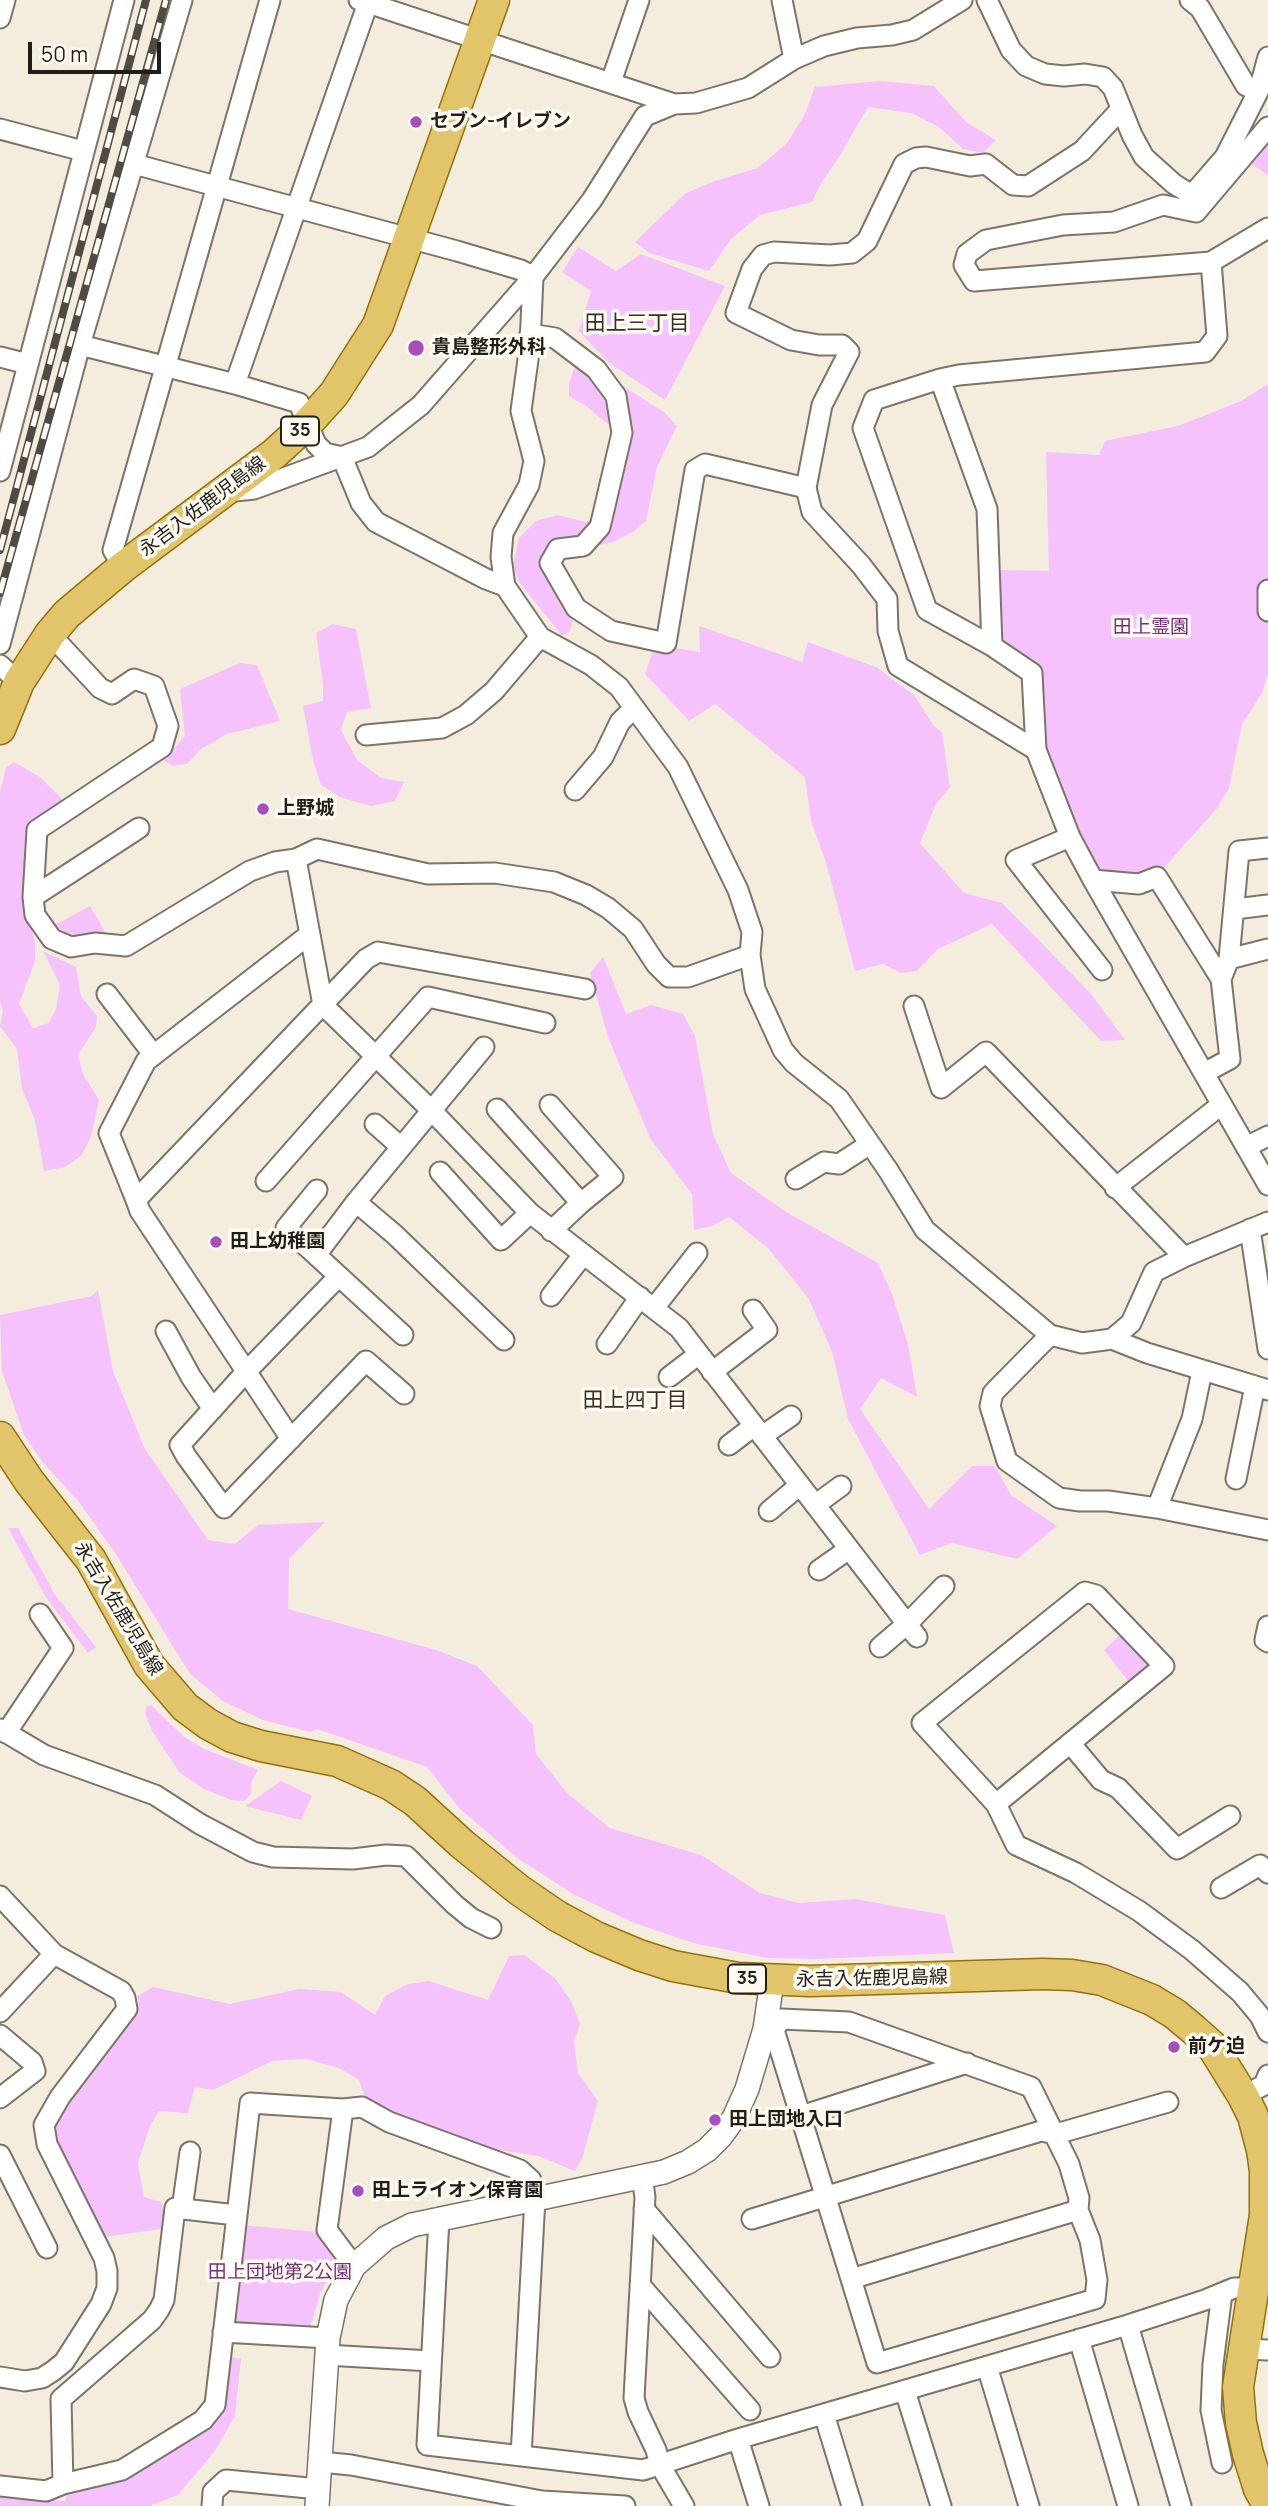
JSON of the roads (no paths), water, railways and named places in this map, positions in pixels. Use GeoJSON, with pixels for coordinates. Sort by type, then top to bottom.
{"type":"FeatureCollection","features":[{"type":"Feature","properties":{"kind":"main road","name":"永吉入佐鹿児島線"},"geometry":{"type":"LineString","coordinates":[[1,721],[10,673],[67,614],[122,567],[274,454],[307,424],[334,394],[379,325],[494,0]]}},
{"type":"Feature","properties":{"kind":"main road","name":"永吉入佐鹿児島線"},"geometry":{"type":"LineString","coordinates":[[0,1437],[29,1481],[91,1560],[149,1665],[185,1707],[232,1737],[261,1746],[337,1760],[391,1785],[415,1801],[519,1891],[556,1916],[596,1937],[673,1966],[738,1978],[772,1981],[1072,1975],[1102,1980],[1152,2000],[1184,2021],[1212,2046],[1243,2096],[1253,2116],[1262,2150],[1267,2215],[1252,2288],[1255,2350],[1238,2387],[1241,2423],[1248,2454],[1265,2493]]}},
{"type":"Feature","properties":{"kind":"street"},"geometry":{"type":"LineString","coordinates":[[0,18],[5,0]]}},
{"type":"Feature","properties":{"kind":"street"},"geometry":{"type":"LineString","coordinates":[[0,471],[124,0]]}},
{"type":"Feature","properties":{"kind":"street"},"geometry":{"type":"LineString","coordinates":[[0,644],[80,345],[182,0]]}},
{"type":"Feature","properties":{"kind":"street"},"geometry":{"type":"LineString","coordinates":[[122,567],[113,550],[270,0]]}},
{"type":"Feature","properties":{"kind":"street"},"geometry":{"type":"LineString","coordinates":[[611,82],[639,0]]}},
{"type":"Feature","properties":{"kind":"street"},"geometry":{"type":"LineString","coordinates":[[782,0],[794,59]]}},
{"type":"Feature","properties":{"kind":"street"},"geometry":{"type":"LineString","coordinates":[[222,492],[254,489],[368,447],[421,405],[533,277],[592,200],[645,116],[674,104],[696,103],[748,88],[794,59],[824,46],[913,30],[962,0]]}},
{"type":"Feature","properties":{"kind":"street"},"geometry":{"type":"LineString","coordinates":[[987,0],[1011,50],[1026,66],[1045,74],[1103,77],[1113,88],[1132,135],[1144,156],[1174,184],[1192,195],[1225,157],[1259,90],[1268,57]]}},
{"type":"Feature","properties":{"kind":"street"},"geometry":{"type":"LineString","coordinates":[[1190,0],[1200,8],[1246,86],[1259,90]]}},
{"type":"Feature","properties":{"kind":"street"},"geometry":{"type":"LineString","coordinates":[[235,384],[297,208],[365,1],[674,104]]}},
{"type":"Feature","properties":{"kind":"street"},"geometry":{"type":"LineString","coordinates":[[1036,750],[898,666],[888,631],[887,599],[861,565],[811,512],[806,488],[822,405],[849,352],[842,345],[819,345],[791,340],[736,313],[752,269],[763,255],[852,253],[867,241],[904,164],[926,157],[970,166],[986,164],[1013,185],[1028,186],[1082,151],[1121,109]]}},
{"type":"Feature","properties":{"kind":"street"},"geometry":{"type":"LineString","coordinates":[[1268,127],[1196,212],[1163,205],[1114,222],[1063,225],[986,240],[967,254],[964,265],[974,281],[1211,262],[1268,228]]}},
{"type":"Feature","properties":{"kind":"street"},"geometry":{"type":"LineString","coordinates":[[0,129],[83,151]]}},
{"type":"Feature","properties":{"kind":"street"},"geometry":{"type":"LineString","coordinates":[[134,164],[410,238],[521,270],[533,277]]}},
{"type":"Feature","properties":{"kind":"street"},"geometry":{"type":"LineString","coordinates":[[1211,262],[1217,336],[1205,352],[940,379],[874,400],[863,428],[928,610],[992,646],[1032,673],[1036,750],[1070,837],[1268,1185]]}},
{"type":"Feature","properties":{"kind":"street"},"geometry":{"type":"LineString","coordinates":[[533,277],[522,411],[534,461],[529,485],[503,533],[501,557],[505,586],[540,638],[591,665],[619,687],[678,767],[738,890],[752,932],[750,955],[755,989],[783,1050],[794,1063],[839,1099],[925,1230],[1050,1335],[1082,1343],[1112,1339],[1202,1371],[1261,1388],[1236,1479]]}},
{"type":"Feature","properties":{"kind":"street"},"geometry":{"type":"LineString","coordinates":[[530,334],[555,338],[596,369],[616,396],[622,433],[600,527],[583,546],[558,549],[550,563],[576,607],[611,631],[666,643],[695,470],[705,464],[806,488]]}},
{"type":"Feature","properties":{"kind":"street"},"geometry":{"type":"LineString","coordinates":[[80,345],[299,403],[316,444],[325,453],[342,457]]}},
{"type":"Feature","properties":{"kind":"street"},"geometry":{"type":"LineString","coordinates":[[0,357],[28,364]]}},
{"type":"Feature","properties":{"kind":"street"},"geometry":{"type":"LineString","coordinates":[[940,379],[987,509],[992,646]]}},
{"type":"Feature","properties":{"kind":"street"},"geometry":{"type":"LineString","coordinates":[[342,457],[361,503],[376,522],[486,579],[505,586]]}},
{"type":"Feature","properties":{"kind":"street"},"geometry":{"type":"LineString","coordinates":[[1268,590],[1268,611]]}},
{"type":"Feature","properties":{"kind":"street"},"geometry":{"type":"LineString","coordinates":[[50,634],[100,688],[112,694],[134,679],[154,686],[168,726],[162,747],[37,830],[33,897],[35,915],[52,939],[71,947],[96,943],[126,946],[250,871],[275,862],[296,859],[317,849],[428,874],[495,873],[554,882],[586,895],[608,908],[633,929],[656,964],[669,977],[688,977],[750,955]]}},
{"type":"Feature","properties":{"kind":"street"},"geometry":{"type":"LineString","coordinates":[[366,735],[442,728],[466,715],[494,691],[540,638]]}},
{"type":"Feature","properties":{"kind":"street"},"geometry":{"type":"LineString","coordinates":[[575,790],[603,757],[620,722],[634,708]]}},
{"type":"Feature","properties":{"kind":"street"},"geometry":{"type":"LineString","coordinates":[[33,897],[139,828]]}},
{"type":"Feature","properties":{"kind":"street"},"geometry":{"type":"LineString","coordinates":[[1070,837],[1016,860],[1101,970]]}},
{"type":"Feature","properties":{"kind":"street"},"geometry":{"type":"LineString","coordinates":[[1221,979],[1229,958],[1239,851],[1268,848]]}},
{"type":"Feature","properties":{"kind":"street"},"geometry":{"type":"LineString","coordinates":[[296,859],[323,1005],[431,1110],[530,1213],[678,1328],[912,1631]]}},
{"type":"Feature","properties":{"kind":"street"},"geometry":{"type":"LineString","coordinates":[[1093,880],[1139,884],[1157,877],[1221,979],[1230,1059],[1204,1073]]}},
{"type":"Feature","properties":{"kind":"street"},"geometry":{"type":"LineString","coordinates":[[1235,909],[1268,905]]}},
{"type":"Feature","properties":{"kind":"street"},"geometry":{"type":"LineString","coordinates":[[128,1066],[310,934]]}},
{"type":"Feature","properties":{"kind":"street"},"geometry":{"type":"LineString","coordinates":[[1229,958],[1268,949]]}},
{"type":"Feature","properties":{"kind":"street"},"geometry":{"type":"LineString","coordinates":[[136,1200],[366,959],[378,952],[585,989]]}},
{"type":"Feature","properties":{"kind":"street"},"geometry":{"type":"LineString","coordinates":[[107,993],[148,1049],[146,1062],[109,1133],[140,1211],[291,1439]]}},
{"type":"Feature","properties":{"kind":"street"},"geometry":{"type":"LineString","coordinates":[[266,1181],[428,997],[545,1023]]}},
{"type":"Feature","properties":{"kind":"street"},"geometry":{"type":"LineString","coordinates":[[914,1006],[941,1088],[986,1052],[1184,1257]]}},
{"type":"Feature","properties":{"kind":"street"},"geometry":{"type":"LineString","coordinates":[[316,1255],[356,1202],[484,1047]]}},
{"type":"Feature","properties":{"kind":"street"},"geometry":{"type":"LineString","coordinates":[[550,1104],[613,1177],[551,1231]]}},
{"type":"Feature","properties":{"kind":"street"},"geometry":{"type":"LineString","coordinates":[[1115,1188],[1221,1105]]}},
{"type":"Feature","properties":{"kind":"street"},"geometry":{"type":"LineString","coordinates":[[497,1109],[581,1203]]}},
{"type":"Feature","properties":{"kind":"street"},"geometry":{"type":"LineString","coordinates":[[375,1124],[401,1147]]}},
{"type":"Feature","properties":{"kind":"street"},"geometry":{"type":"LineString","coordinates":[[1246,1147],[1268,1136]]}},
{"type":"Feature","properties":{"kind":"street"},"geometry":{"type":"LineString","coordinates":[[796,1179],[824,1162],[839,1164],[870,1144]]}},
{"type":"Feature","properties":{"kind":"street"},"geometry":{"type":"LineString","coordinates":[[440,1172],[501,1240],[530,1213]]}},
{"type":"Feature","properties":{"kind":"street"},"geometry":{"type":"LineString","coordinates":[[317,1190],[286,1228],[403,1335]]}},
{"type":"Feature","properties":{"kind":"street"},"geometry":{"type":"LineString","coordinates":[[356,1202],[394,1234],[504,1340]]}},
{"type":"Feature","properties":{"kind":"street"},"geometry":{"type":"LineString","coordinates":[[1112,1339],[1130,1323],[1154,1272],[1259,1226],[1268,1349]]}},
{"type":"Feature","properties":{"kind":"street"},"geometry":{"type":"LineString","coordinates":[[607,1344],[697,1253]]}},
{"type":"Feature","properties":{"kind":"street"},"geometry":{"type":"LineString","coordinates":[[551,1296],[583,1255]]}},
{"type":"Feature","properties":{"kind":"street"},"geometry":{"type":"LineString","coordinates":[[339,1276],[180,1445],[224,1508],[366,1361],[404,1394]]}},
{"type":"Feature","properties":{"kind":"street"},"geometry":{"type":"LineString","coordinates":[[712,1372],[767,1330],[753,1310]]}},
{"type":"Feature","properties":{"kind":"street"},"geometry":{"type":"LineString","coordinates":[[166,1331],[191,1377],[213,1409]]}},
{"type":"Feature","properties":{"kind":"street"},"geometry":{"type":"LineString","coordinates":[[1050,1335],[993,1393],[990,1406],[1007,1461],[1059,1498],[1157,1508],[1268,1530]]}},
{"type":"Feature","properties":{"kind":"street"},"geometry":{"type":"LineString","coordinates":[[669,1377],[699,1354]]}},
{"type":"Feature","properties":{"kind":"street"},"geometry":{"type":"LineString","coordinates":[[1157,1508],[1192,1419],[1202,1371]]}},
{"type":"Feature","properties":{"kind":"street"},"geometry":{"type":"LineString","coordinates":[[729,1445],[791,1416]]}},
{"type":"Feature","properties":{"kind":"street"},"geometry":{"type":"LineString","coordinates":[[769,1511],[800,1485]]}},
{"type":"Feature","properties":{"kind":"street"},"geometry":{"type":"LineString","coordinates":[[815,1505],[841,1486]]}},
{"type":"Feature","properties":{"kind":"street"},"geometry":{"type":"LineString","coordinates":[[819,1570],[849,1549]]}},
{"type":"Feature","properties":{"kind":"street"},"geometry":{"type":"LineString","coordinates":[[880,1647],[912,1631],[944,1586]]}},
{"type":"Feature","properties":{"kind":"street"},"geometry":{"type":"LineString","coordinates":[[996,1804],[1164,1666],[1096,1594],[1085,1592],[922,1723],[996,1804],[1016,1845],[1076,1873],[1139,1911],[1192,1950],[1240,1992],[1260,2016],[1268,2032]]}},
{"type":"Feature","properties":{"kind":"street"},"geometry":{"type":"LineString","coordinates":[[40,1614],[63,1648],[3,1731],[44,1755],[155,1795],[200,1824],[253,1852],[273,1857],[353,1859],[398,1854],[406,1856],[454,1904],[471,1918],[491,1928]]}},
{"type":"Feature","properties":{"kind":"street"},"geometry":{"type":"LineString","coordinates":[[1268,1626],[1265,1640],[1268,1642]]}},
{"type":"Feature","properties":{"kind":"street"},"geometry":{"type":"LineString","coordinates":[[1070,1743],[1101,1780],[1118,1788],[1177,1849],[1230,1816]]}},
{"type":"Feature","properties":{"kind":"street"},"geometry":{"type":"LineString","coordinates":[[1221,1888],[1260,1865],[1268,1873]]}},
{"type":"Feature","properties":{"kind":"street"},"geometry":{"type":"LineString","coordinates":[[0,1896],[54,1954],[121,1991],[127,2009],[60,2097],[44,2126],[47,2144],[104,2258],[107,2288],[101,2304],[64,2362],[42,2378],[25,2381],[0,2377]]}},
{"type":"Feature","properties":{"kind":"street"},"geometry":{"type":"LineString","coordinates":[[0,2012],[54,1954]]}},
{"type":"Feature","properties":{"kind":"street"},"geometry":{"type":"LineString","coordinates":[[212,2506],[213,2493],[226,2480],[318,2497],[327,2346],[336,2300],[354,2266],[386,2238],[412,2225],[439,2218],[642,2177],[688,2162],[707,2150],[734,2118],[747,2089],[769,2029],[772,1981]]}},
{"type":"Feature","properties":{"kind":"street"},"geometry":{"type":"LineString","coordinates":[[781,2019],[849,2022],[1031,2087],[1056,2134],[1080,2198],[1078,2210],[1090,2239],[1097,2280],[1096,2299],[877,2363],[801,2116],[769,2029],[781,2019]]}},
{"type":"Feature","properties":{"kind":"street"},"geometry":{"type":"LineString","coordinates":[[0,2035],[32,2062],[35,2071],[0,2098]]}},
{"type":"Feature","properties":{"kind":"street"},"geometry":{"type":"LineString","coordinates":[[801,2116],[967,2063]]}},
{"type":"Feature","properties":{"kind":"street"},"geometry":{"type":"LineString","coordinates":[[1243,2096],[1264,2085],[1268,2075]]}},
{"type":"Feature","properties":{"kind":"street"},"geometry":{"type":"LineString","coordinates":[[752,2219],[1041,2131],[1056,2134],[1168,2102]]}},
{"type":"Feature","properties":{"kind":"street"},"geometry":{"type":"LineString","coordinates":[[0,2486],[47,2491],[62,2484],[122,2470],[203,2420],[215,2405],[250,2103],[343,2109],[362,2107],[389,2122],[520,2170],[531,2180],[535,2198],[521,2456]]}},
{"type":"Feature","properties":{"kind":"street"},"geometry":{"type":"LineString","coordinates":[[343,2109],[327,2230],[354,2266]]}},
{"type":"Feature","properties":{"kind":"street"},"geometry":{"type":"LineString","coordinates":[[182,2209],[190,2152]]}},
{"type":"Feature","properties":{"kind":"street"},"geometry":{"type":"LineString","coordinates":[[0,2155],[47,2248]]}},
{"type":"Feature","properties":{"kind":"street"},"geometry":{"type":"LineString","coordinates":[[642,2177],[645,2209],[634,2398],[660,2465],[684,2506]]}},
{"type":"Feature","properties":{"kind":"street"},"geometry":{"type":"LineString","coordinates":[[62,2484],[61,2399],[152,2320],[159,2310],[164,2300],[175,2208],[236,2215]]}},
{"type":"Feature","properties":{"kind":"street"},"geometry":{"type":"LineString","coordinates":[[645,2209],[770,2357]]}},
{"type":"Feature","properties":{"kind":"street"},"geometry":{"type":"LineString","coordinates":[[851,2279],[1078,2210]]}},
{"type":"Feature","properties":{"kind":"street"},"geometry":{"type":"LineString","coordinates":[[439,2218],[427,2445],[643,2470],[1128,2325],[1234,2288],[1252,2288]]}},
{"type":"Feature","properties":{"kind":"street"},"geometry":{"type":"LineString","coordinates":[[640,2285],[750,2410]]}},
{"type":"Feature","properties":{"kind":"street"},"geometry":{"type":"LineString","coordinates":[[1222,2293],[1213,2364],[1212,2410],[1222,2463]]}},
{"type":"Feature","properties":{"kind":"street"},"geometry":{"type":"LineString","coordinates":[[1128,2325],[1181,2506]]}},
{"type":"Feature","properties":{"kind":"street"},"geometry":{"type":"LineString","coordinates":[[223,2332],[431,2361]]}},
{"type":"Feature","properties":{"kind":"street"},"geometry":{"type":"LineString","coordinates":[[1079,2339],[1128,2506]]}},
{"type":"Feature","properties":{"kind":"street"},"geometry":{"type":"LineString","coordinates":[[987,2366],[1029,2506]]}},
{"type":"Feature","properties":{"kind":"street"},"geometry":{"type":"LineString","coordinates":[[905,2391],[941,2506]]}},
{"type":"Feature","properties":{"kind":"street"},"geometry":{"type":"LineString","coordinates":[[824,2414],[852,2506]]}},
{"type":"Feature","properties":{"kind":"street"},"geometry":{"type":"LineString","coordinates":[[738,2440],[759,2506]]}},
{"type":"Feature","properties":{"kind":"street"},"geometry":{"type":"LineString","coordinates":[[321,2462],[351,2465],[542,2503],[625,2506]]}},
{"type":"Feature","properties":{"kind":"railway"},"geometry":{"type":"LineString","coordinates":[[0,550],[146,0]]}},
{"type":"Feature","properties":{"kind":"railway"},"geometry":{"type":"LineString","coordinates":[[0,593],[166,0]]}},
{"type":"Feature","properties":{"kind":"place","name":"セブン-イレブン"},"geometry":{"type":"Point","coordinates":[416,122]}},
{"type":"Feature","properties":{"kind":"place","name":"貴島整形外科"},"geometry":{"type":"Point","coordinates":[416,348]}},
{"type":"Feature","properties":{"kind":"place","name":"上野城"},"geometry":{"type":"Point","coordinates":[263,809]}},
{"type":"Feature","properties":{"kind":"place","name":"田上幼稚園"},"geometry":{"type":"Point","coordinates":[216,1242]}},
{"type":"Feature","properties":{"kind":"place","name":"前ケ迫"},"geometry":{"type":"Point","coordinates":[1174,2047]}},
{"type":"Feature","properties":{"kind":"place","name":"田上団地入口"},"geometry":{"type":"Point","coordinates":[715,2120]}},
{"type":"Feature","properties":{"kind":"place","name":"田上ライオン保育園"},"geometry":{"type":"Point","coordinates":[358,2191]}},
{"type":"Feature","properties":{"kind":"district","name":"田上三丁目"},"geometry":{"type":"Point","coordinates":[637,324]}},
{"type":"Feature","properties":{"kind":"district","name":"田上四丁目"},"geometry":{"type":"Point","coordinates":[635,1401]}},
{"type":"Feature","properties":{"kind":"park label","name":"田上霊園"},"geometry":{"type":"Point","coordinates":[1151,628]}},
{"type":"Feature","properties":{"kind":"park label","name":"田上団地第2公園"},"geometry":{"type":"Point","coordinates":[280,2273]}}]}
